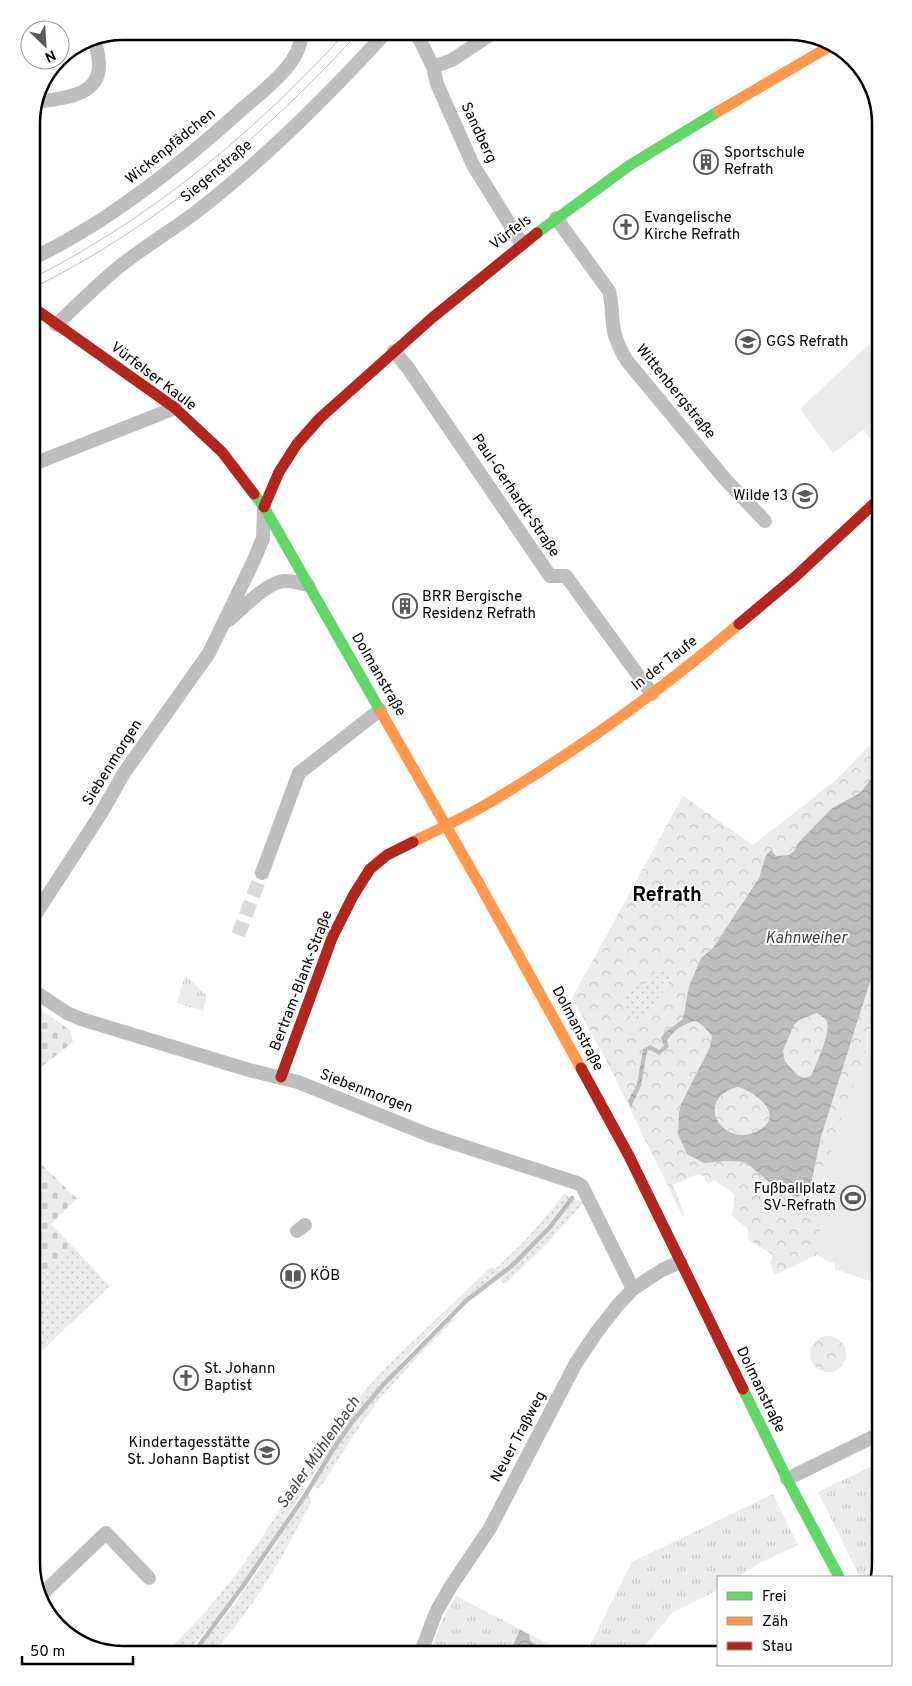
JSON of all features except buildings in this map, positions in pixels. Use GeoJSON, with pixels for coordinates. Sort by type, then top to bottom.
{"type":"FeatureCollection","features":[{"type":"Feature","properties":{"kind":"street","name":"Wickenpfädchen"},"geometry":{"type":"LineString","coordinates":[[40,254],[72,238],[113,212],[200,147],[283,72],[298,50],[299,40]]}},
{"type":"Feature","properties":{"kind":"street","name":"Siegenstraße"},"geometry":{"type":"LineString","coordinates":[[56,325],[114,271],[199,210],[246,171],[304,118],[378,40]]}},
{"type":"Feature","properties":{"kind":"street","name":"Sandberg"},"geometry":{"type":"LineString","coordinates":[[420,40],[474,164],[522,244]]}},
{"type":"Feature","properties":{"kind":"street"},"geometry":{"type":"LineString","coordinates":[[433,67],[452,60],[482,40]]}},
{"type":"Feature","properties":{"kind":"street"},"geometry":{"type":"LineString","coordinates":[[43,101],[77,96],[95,82],[100,63],[96,44]]}},
{"type":"Feature","properties":{"kind":"street","name":"Vürfels"},"geometry":{"type":"LineString","coordinates":[[264,507],[279,472],[297,444],[320,418],[458,295],[556,218],[652,150],[827,49]]}},
{"type":"Feature","properties":{"kind":"street","name":"Wittenbergstraße"},"geometry":{"type":"LineString","coordinates":[[556,218],[608,291],[612,303],[614,333],[627,361],[725,479],[765,521]]}},
{"type":"Feature","properties":{"kind":"street","name":"Vürfelser Kaule"},"geometry":{"type":"LineString","coordinates":[[40,313],[175,408],[222,452],[264,507]]}},
{"type":"Feature","properties":{"kind":"street","name":"Paul-Gerhardt-Straße"},"geometry":{"type":"LineString","coordinates":[[394,351],[408,368],[550,576],[566,576],[652,694]]}},
{"type":"Feature","properties":{"kind":"street"},"geometry":{"type":"LineString","coordinates":[[40,461],[175,408]]}},
{"type":"Feature","properties":{"kind":"street","name":"In der Taufe"},"geometry":{"type":"LineString","coordinates":[[446,825],[486,805],[541,771],[615,722],[683,671],[795,576],[872,505]]}},
{"type":"Feature","properties":{"kind":"street","name":"Dolmanstraße"},"geometry":{"type":"LineString","coordinates":[[264,507],[530,973],[605,1115],[629,1156],[787,1479],[838,1576]]}},
{"type":"Feature","properties":{"kind":"street","name":"Siebenmorgen"},"geometry":{"type":"LineString","coordinates":[[40,907],[100,815],[124,773],[209,654],[263,538],[264,507]]}},
{"type":"Feature","properties":{"kind":"street","name":"Siebenmorgen"},"geometry":{"type":"LineString","coordinates":[[224,624],[266,589],[279,582],[286,581],[308,585]]}},
{"type":"Feature","properties":{"kind":"street"},"geometry":{"type":"LineString","coordinates":[[262,872],[299,773],[380,710]]}},
{"type":"Feature","properties":{"kind":"street","name":"Bertram-Blank-Straße"},"geometry":{"type":"LineString","coordinates":[[281,1077],[332,938],[365,876],[374,865],[387,855],[446,825]]}},
{"type":"Feature","properties":{"kind":"street","name":"Siebenmorgen"},"geometry":{"type":"LineString","coordinates":[[40,996],[67,1013],[81,1019],[249,1070],[281,1077],[430,1134],[577,1183],[582,1186],[633,1289]]}},
{"type":"Feature","properties":{"kind":"street","name":"Neuer Traßweg"},"geometry":{"type":"LineString","coordinates":[[423,1646],[436,1612],[490,1528],[576,1364],[596,1333],[616,1306],[633,1289],[662,1270],[680,1262]]}},
{"type":"Feature","properties":{"kind":"street"},"geometry":{"type":"LineString","coordinates":[[787,1479],[872,1437]]}},
{"type":"Feature","properties":{"kind":"street"},"geometry":{"type":"LineString","coordinates":[[45,1591],[106,1534],[149,1578]]}},
{"type":"Feature","properties":{"kind":"green space"},"geometry":{"type":"Polygon","coordinates":[[[872,341],[872,423],[833,453],[800,409],[872,341]]]}},
{"type":"Feature","properties":{"kind":"green space"},"geometry":{"type":"Polygon","coordinates":[[[872,422],[872,440],[863,429],[872,422]]]}},
{"type":"Feature","properties":{"kind":"green space"},"geometry":{"type":"Polygon","coordinates":[[[872,743],[872,778],[860,793],[832,808],[789,855],[766,855],[759,878],[713,948],[701,958],[689,986],[684,1019],[664,1033],[664,1046],[659,1051],[650,1045],[643,1049],[638,1079],[646,1051],[650,1050],[659,1055],[669,1047],[667,1041],[680,1028],[696,1021],[703,1026],[712,1036],[710,1047],[681,1104],[678,1134],[726,1161],[745,1162],[781,1192],[798,1197],[810,1189],[821,1137],[872,976],[872,1035],[833,1141],[817,1255],[775,1275],[770,1264],[773,1255],[748,1239],[748,1229],[732,1216],[735,1195],[715,1180],[707,1184],[704,1176],[698,1174],[673,1185],[685,1216],[683,1217],[605,1058],[572,998],[683,796],[753,845],[836,780],[872,743]],[[655,970],[651,982],[636,986],[626,992],[625,1005],[635,1025],[648,1013],[665,989],[673,973],[655,970]],[[636,1087],[628,1101],[630,1106],[636,1087]]]}},
{"type":"Feature","properties":{"kind":"green space"},"geometry":{"type":"Polygon","coordinates":[[[655,970],[673,973],[657,1002],[635,1025],[625,1005],[626,992],[636,986],[651,982],[655,970]]]}},
{"type":"Feature","properties":{"kind":"green space"},"geometry":{"type":"Polygon","coordinates":[[[185,975],[207,996],[203,1011],[177,1003],[185,975]]]}},
{"type":"Feature","properties":{"kind":"green space"},"geometry":{"type":"Polygon","coordinates":[[[40,1009],[70,1030],[73,1042],[40,1068],[40,1009]]]}},
{"type":"Feature","properties":{"kind":"green space"},"geometry":{"type":"Polygon","coordinates":[[[817,1013],[827,1021],[828,1032],[811,1077],[804,1079],[797,1075],[785,1061],[783,1051],[794,1025],[799,1020],[817,1013]]]}},
{"type":"Feature","properties":{"kind":"green space","name":"Fußballplatz SV-Refrath"},"geometry":{"type":"Polygon","coordinates":[[[872,1035],[872,1282],[835,1269],[835,1264],[817,1255],[833,1141],[872,1035]]]}},
{"type":"Feature","properties":{"kind":"green space"},"geometry":{"type":"Polygon","coordinates":[[[738,1087],[751,1093],[764,1103],[770,1116],[768,1123],[761,1129],[747,1135],[735,1134],[725,1130],[718,1122],[715,1112],[717,1102],[724,1094],[738,1087]]]}},
{"type":"Feature","properties":{"kind":"green space"},"geometry":{"type":"Polygon","coordinates":[[[40,1163],[77,1199],[51,1224],[71,1245],[40,1274],[40,1163]]]}},
{"type":"Feature","properties":{"kind":"green space"},"geometry":{"type":"Polygon","coordinates":[[[564,1194],[570,1197],[528,1247],[513,1263],[476,1290],[446,1316],[411,1351],[332,1447],[329,1447],[326,1443],[366,1389],[390,1363],[491,1267],[495,1269],[514,1251],[540,1224],[564,1194]]]}},
{"type":"Feature","properties":{"kind":"green space"},"geometry":{"type":"Polygon","coordinates":[[[574,1199],[584,1202],[545,1246],[505,1284],[498,1279],[515,1266],[551,1228],[574,1199]]]}},
{"type":"Feature","properties":{"kind":"green space"},"geometry":{"type":"Polygon","coordinates":[[[71,1245],[110,1286],[40,1352],[40,1274],[71,1245]]]}},
{"type":"Feature","properties":{"kind":"green space"},"geometry":{"type":"Polygon","coordinates":[[[477,1295],[453,1317],[455,1319],[374,1405],[319,1489],[312,1484],[354,1421],[384,1386],[447,1322],[477,1295]]]}},
{"type":"Feature","properties":{"kind":"green space"},"geometry":{"type":"Polygon","coordinates":[[[828,1336],[835,1337],[841,1341],[845,1347],[845,1361],[841,1367],[835,1371],[828,1372],[821,1371],[815,1367],[811,1361],[810,1354],[811,1347],[815,1341],[821,1337],[828,1336]]]}},
{"type":"Feature","properties":{"kind":"green space"},"geometry":{"type":"Polygon","coordinates":[[[326,1446],[330,1450],[308,1482],[303,1477],[326,1446]]]}},
{"type":"Feature","properties":{"kind":"green space"},"geometry":{"type":"Polygon","coordinates":[[[872,1466],[871,1576],[860,1576],[818,1492],[872,1466]]]}},
{"type":"Feature","properties":{"kind":"green space"},"geometry":{"type":"Polygon","coordinates":[[[297,1483],[305,1488],[232,1601],[193,1646],[172,1646],[208,1608],[261,1539],[297,1483]]]}},
{"type":"Feature","properties":{"kind":"green space"},"geometry":{"type":"Polygon","coordinates":[[[308,1491],[311,1502],[278,1563],[254,1601],[219,1646],[199,1646],[224,1617],[268,1555],[308,1491]]]}},
{"type":"Feature","properties":{"kind":"green space"},"geometry":{"type":"Polygon","coordinates":[[[773,1494],[798,1545],[756,1565],[740,1576],[717,1576],[717,1590],[672,1613],[645,1646],[590,1646],[632,1562],[773,1494]]]}},
{"type":"Feature","properties":{"kind":"green space"},"geometry":{"type":"Polygon","coordinates":[[[456,1596],[553,1646],[432,1646],[442,1620],[456,1596]]]}},
{"type":"Feature","properties":{"kind":"water","name":"Kahnweiher"},"geometry":{"type":"Polygon","coordinates":[[[872,778],[872,976],[821,1137],[810,1189],[798,1197],[781,1192],[745,1162],[704,1163],[687,1154],[678,1134],[679,1113],[681,1104],[710,1047],[712,1036],[696,1021],[684,1025],[676,1031],[667,1041],[669,1047],[659,1055],[650,1050],[647,1051],[641,1086],[631,1107],[628,1101],[637,1084],[643,1049],[650,1045],[659,1050],[664,1046],[661,1038],[664,1033],[683,1019],[689,986],[701,958],[713,948],[759,878],[766,855],[771,850],[776,856],[789,855],[832,808],[860,793],[872,778]],[[817,1013],[799,1020],[794,1025],[783,1051],[785,1061],[797,1075],[804,1078],[811,1076],[823,1048],[828,1025],[826,1020],[817,1013]],[[738,1087],[724,1093],[717,1102],[715,1112],[718,1122],[725,1129],[735,1134],[747,1135],[761,1129],[768,1123],[770,1116],[764,1103],[738,1087]]]}},
{"type":"Feature","properties":{"kind":"water"},"geometry":{"type":"Polygon","coordinates":[[[520,1630],[529,1634],[530,1640],[536,1646],[513,1646],[520,1630]]]}},
{"type":"Feature","properties":{"kind":"waterway","name":"Saaler Mühlenbach"},"geometry":{"type":"LineString","coordinates":[[199,1646],[243,1586],[306,1494],[352,1422],[383,1385],[466,1301],[514,1264],[550,1227],[572,1198]]}},
{"type":"Feature","properties":{"kind":"tunnel"},"geometry":{"type":"LineString","coordinates":[[238,935],[262,873]]}},
{"type":"Feature","properties":{"kind":"tram line"},"geometry":{"type":"LineString","coordinates":[[40,274],[119,229],[200,170],[276,103],[338,40]]}},
{"type":"Feature","properties":{"kind":"tram line"},"geometry":{"type":"LineString","coordinates":[[40,284],[123,237],[208,175],[248,142],[351,40]]}},
{"type":"Feature","properties":{"kind":"traffic: fast"},"geometry":{"type":"LineString","coordinates":[[537,233],[630,165],[719,111]]}},
{"type":"Feature","properties":{"kind":"traffic: fast"},"geometry":{"type":"LineString","coordinates":[[254,494],[264,507],[381,712]]}},
{"type":"Feature","properties":{"kind":"traffic: fast"},"geometry":{"type":"LineString","coordinates":[[743,1389],[787,1479],[838,1576]]}},
{"type":"Feature","properties":{"kind":"traffic: slow"},"geometry":{"type":"LineString","coordinates":[[719,111],[826,49]]}},
{"type":"Feature","properties":{"kind":"traffic: slow"},"geometry":{"type":"LineString","coordinates":[[413,842],[487,804],[553,763],[679,673],[739,624]]}},
{"type":"Feature","properties":{"kind":"traffic: slow"},"geometry":{"type":"LineString","coordinates":[[381,712],[581,1068]]}},
{"type":"Feature","properties":{"kind":"traffic: jam"},"geometry":{"type":"LineString","coordinates":[[264,507],[279,472],[297,444],[320,418],[432,318],[537,233]]}},
{"type":"Feature","properties":{"kind":"traffic: jam"},"geometry":{"type":"LineString","coordinates":[[40,312],[175,408],[222,452],[254,494]]}},
{"type":"Feature","properties":{"kind":"traffic: jam"},"geometry":{"type":"LineString","coordinates":[[739,624],[795,577],[872,505]]}},
{"type":"Feature","properties":{"kind":"traffic: jam"},"geometry":{"type":"LineString","coordinates":[[281,1077],[332,938],[353,896],[370,869],[387,855],[413,842]]}},
{"type":"Feature","properties":{"kind":"traffic: jam"},"geometry":{"type":"LineString","coordinates":[[581,1068],[629,1156],[743,1389]]}},
{"type":"Feature","properties":{"kind":"place","name":"Sportschule Refrath"},"geometry":{"type":"Point","coordinates":[706,162]}},
{"type":"Feature","properties":{"kind":"place","name":"Evangelische Kirche Refrath"},"geometry":{"type":"Point","coordinates":[626,227]}},
{"type":"Feature","properties":{"kind":"place","name":"GGS Refrath"},"geometry":{"type":"Point","coordinates":[748,342]}},
{"type":"Feature","properties":{"kind":"place","name":"Wilde 13"},"geometry":{"type":"Point","coordinates":[805,496]}},
{"type":"Feature","properties":{"kind":"place","name":"BRR Bergische Residenz Refrath"},"geometry":{"type":"Point","coordinates":[405,606]}},
{"type":"Feature","properties":{"kind":"place","name":"Fußballplatz SV-Refrath"},"geometry":{"type":"Point","coordinates":[853,1198]}},
{"type":"Feature","properties":{"kind":"place","name":"KÖB"},"geometry":{"type":"Point","coordinates":[293,1276]}},
{"type":"Feature","properties":{"kind":"place","name":"St. Johann Baptist"},"geometry":{"type":"Point","coordinates":[186,1378]}},
{"type":"Feature","properties":{"kind":"place","name":"Kindertagesstätte St. Johann Baptist"},"geometry":{"type":"Point","coordinates":[267,1452]}},
{"type":"Feature","properties":{"kind":"district","name":"Refrath"},"geometry":{"type":"Point","coordinates":[667,896]}}]}
